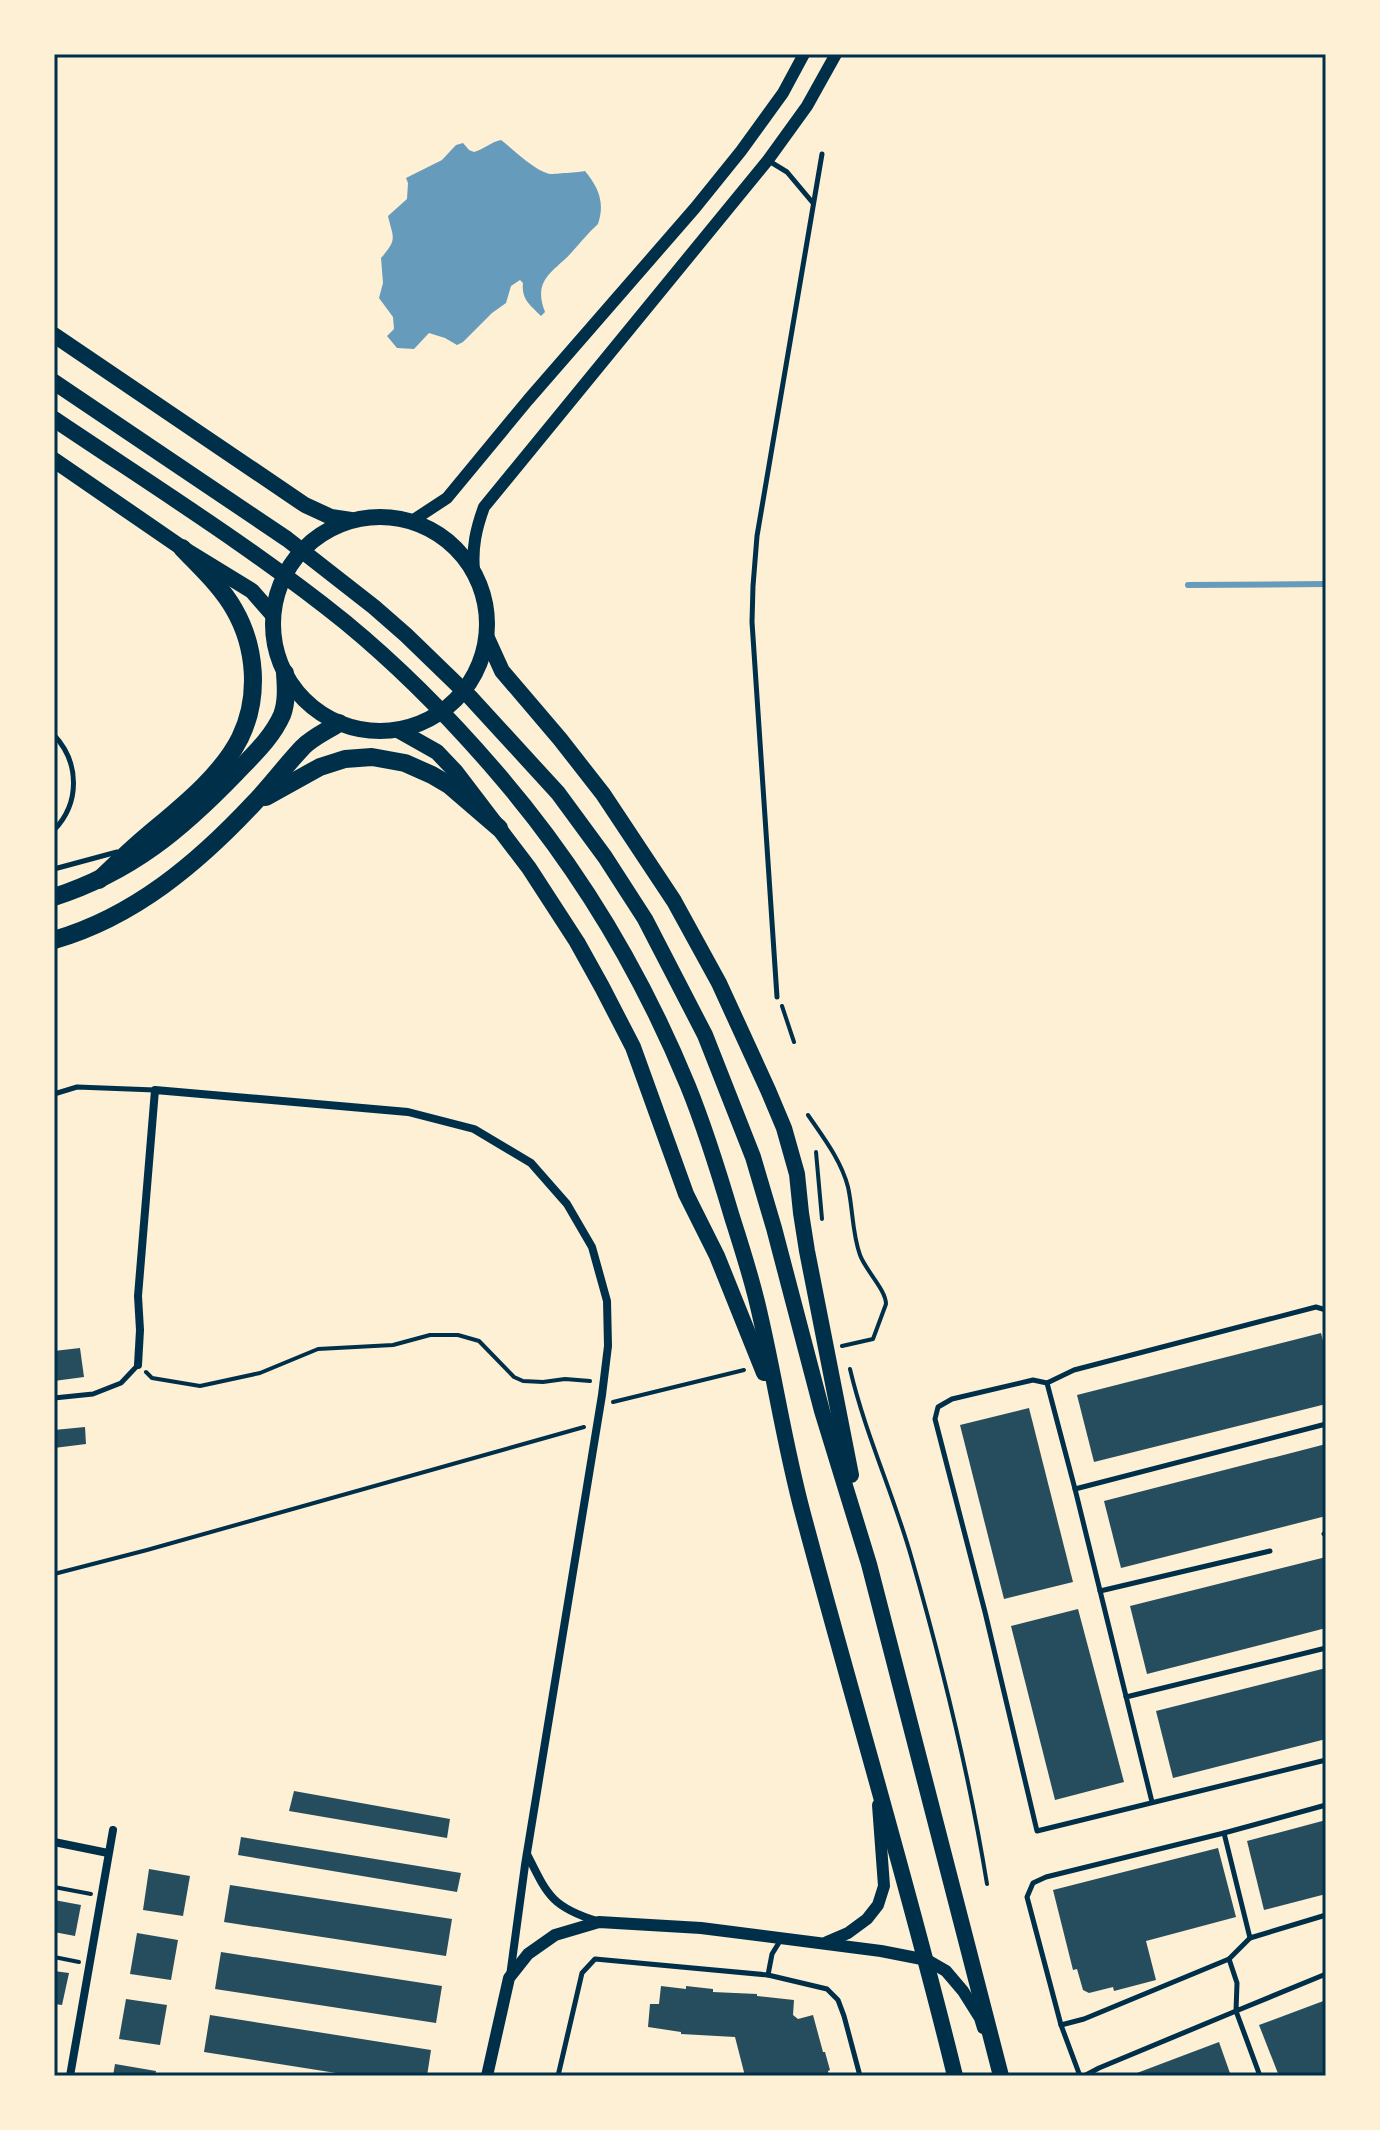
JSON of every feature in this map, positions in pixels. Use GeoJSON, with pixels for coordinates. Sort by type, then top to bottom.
{"type":"FeatureCollection","features":[{"type":"Feature","properties":{"kind":"highway"},"geometry":{"type":"LineString","coordinates":[[99,880],[191,799],[224,762],[239,739],[251,701],[254,680],[252,662],[239,619],[224,595],[182,548]]}},
{"type":"Feature","properties":{"kind":"highway"},"geometry":{"type":"LineString","coordinates":[[54,897],[99,880],[134,861],[160,844],[197,812],[268,738],[286,700],[285,673]]}},
{"type":"Feature","properties":{"kind":"highway"},"geometry":{"type":"LineString","coordinates":[[54,940],[88,928],[143,900],[195,861],[253,804],[303,747],[339,723]]}},
{"type":"Feature","properties":{"kind":"highway"},"geometry":{"type":"LineString","coordinates":[[253,804],[320,767],[345,759],[372,757],[405,763],[432,775],[449,785],[499,828]]}},
{"type":"Feature","properties":{"kind":"main road"},"geometry":{"type":"LineString","coordinates":[[54,335],[305,505],[331,517],[347,520],[360,518],[386,516],[412,521],[430,529],[462,553],[474,570],[486,603],[487,638],[477,670],[458,698],[440,713],[420,724],[398,730],[358,729],[339,723],[317,710],[298,693],[285,673],[275,644],[273,615],[277,595],[294,559],[324,533],[360,518]]}},
{"type":"Feature","properties":{"kind":"main road"},"geometry":{"type":"LineString","coordinates":[[54,382],[287,539],[374,607],[436,663],[558,793],[585,828],[626,888],[683,990],[723,1078],[753,1157],[774,1228],[822,1411],[869,1564],[1000,2076]]}},
{"type":"Feature","properties":{"kind":"main road"},"geometry":{"type":"LineString","coordinates":[[54,419],[272,567],[346,623],[432,702],[499,775],[560,852],[598,910],[641,987],[689,1087],[721,1179],[753,1287],[804,1520],[927,1960],[955,2076]]}},
{"type":"Feature","properties":{"kind":"main road"},"geometry":{"type":"LineString","coordinates":[[54,460],[182,548],[252,591],[273,615]]}},
{"type":"Feature","properties":{"kind":"main road"},"geometry":{"type":"LineString","coordinates":[[487,638],[502,671],[603,794],[674,901],[719,983],[784,1128],[797,1174],[814,1287],[869,1564]]}},
{"type":"Feature","properties":{"kind":"main road"},"geometry":{"type":"LineString","coordinates":[[398,730],[422,742],[446,760],[529,868],[577,942],[633,1047],[686,1194],[717,1256],[779,1408]]}},
{"type":"Feature","properties":{"kind":"street"},"geometry":{"type":"LineString","coordinates":[[412,521],[447,498],[695,208],[783,93],[804,54]]}},
{"type":"Feature","properties":{"kind":"street"},"geometry":{"type":"LineString","coordinates":[[474,570],[472,548],[484,507],[768,160],[807,106],[836,54]]}},
{"type":"Feature","properties":{"kind":"street"},"geometry":{"type":"LineString","coordinates":[[138,1365],[138,1296],[155,1090],[408,1112],[474,1129],[531,1163],[567,1204],[592,1247],[607,1301],[608,1346],[604,1384],[509,1978],[487,2076]]}},
{"type":"Feature","properties":{"kind":"street"},"geometry":{"type":"LineString","coordinates":[[824,1943],[848,1933],[867,1919],[878,1905],[884,1886],[877,1782]]}},
{"type":"Feature","properties":{"kind":"street"},"geometry":{"type":"LineString","coordinates":[[70,2076],[113,1830]]}},
{"type":"Feature","properties":{"kind":"street"},"geometry":{"type":"LineString","coordinates":[[54,1842],[108,1853]]}},
{"type":"Feature","properties":{"kind":"street"},"geometry":{"type":"LineString","coordinates":[[527,1853],[552,1899],[575,1915],[599,1922],[701,1928],[881,1951],[927,1960],[946,1971],[980,2018],[1000,2076]]}},
{"type":"Feature","properties":{"kind":"street"},"geometry":{"type":"LineString","coordinates":[[509,1978],[528,1954],[555,1935],[599,1922]]}},
{"type":"Feature","properties":{"kind":"lane"},"geometry":{"type":"LineString","coordinates":[[777,997],[752,622],[753,586],[757,536],[822,154]]}},
{"type":"Feature","properties":{"kind":"lane"},"geometry":{"type":"LineString","coordinates":[[768,160],[787,172],[813,203]]}},
{"type":"Feature","properties":{"kind":"lane"},"geometry":{"type":"LineString","coordinates":[[54,735],[69,756],[74,785],[69,811],[54,830]]}},
{"type":"Feature","properties":{"kind":"lane"},"geometry":{"type":"LineString","coordinates":[[54,869],[134,848]]}},
{"type":"Feature","properties":{"kind":"lane"},"geometry":{"type":"LineString","coordinates":[[54,1094],[77,1087],[155,1090]]}},
{"type":"Feature","properties":{"kind":"lane"},"geometry":{"type":"LineString","coordinates":[[1326,1310],[1316,1307],[1074,1370],[1047,1383],[1033,1380],[952,1399],[938,1407],[935,1419],[1037,1831],[1326,1760]]}},
{"type":"Feature","properties":{"kind":"lane"},"geometry":{"type":"LineString","coordinates":[[54,1398],[93,1394],[121,1383],[138,1365]]}},
{"type":"Feature","properties":{"kind":"lane"},"geometry":{"type":"LineString","coordinates":[[1047,1383],[1152,1802]]}},
{"type":"Feature","properties":{"kind":"lane"},"geometry":{"type":"LineString","coordinates":[[1075,1489],[1326,1424]]}},
{"type":"Feature","properties":{"kind":"lane"},"geometry":{"type":"LineString","coordinates":[[1100,1591],[1270,1551]]}},
{"type":"Feature","properties":{"kind":"lane"},"geometry":{"type":"LineString","coordinates":[[1126,1697],[1326,1648]]}},
{"type":"Feature","properties":{"kind":"lane"},"geometry":{"type":"LineString","coordinates":[[1326,1805],[1046,1877],[1033,1883],[1027,1897],[1061,2025],[1082,2076],[1326,1974]]}},
{"type":"Feature","properties":{"kind":"lane"},"geometry":{"type":"LineString","coordinates":[[1224,1833],[1250,1938]]}},
{"type":"Feature","properties":{"kind":"lane"},"geometry":{"type":"LineString","coordinates":[[1061,2025],[1084,2019],[1229,1959],[1250,1938],[1326,1915]]}},
{"type":"Feature","properties":{"kind":"lane"},"geometry":{"type":"LineString","coordinates":[[768,1975],[772,1954],[780,1942],[789,1939]]}},
{"type":"Feature","properties":{"kind":"lane"},"geometry":{"type":"LineString","coordinates":[[558,2076],[582,1973],[595,1959],[768,1975],[827,1989],[838,2000],[860,2076]]}},
{"type":"Feature","properties":{"kind":"lane"},"geometry":{"type":"LineString","coordinates":[[1229,1959],[1237,1983],[1236,2011],[1260,2076]]}},
{"type":"Feature","properties":{"kind":"path"},"geometry":{"type":"LineString","coordinates":[[777,997],[794,1042]]}},
{"type":"Feature","properties":{"kind":"path"},"geometry":{"type":"LineString","coordinates":[[808,1115],[839,1164],[847,1185],[857,1247],[886,1298],[873,1339]]}},
{"type":"Feature","properties":{"kind":"path"},"geometry":{"type":"LineString","coordinates":[[816,1152],[822,1223]]}},
{"type":"Feature","properties":{"kind":"path"},"geometry":{"type":"LineString","coordinates":[[138,1365],[152,1378],[200,1386],[260,1373],[318,1349],[393,1345],[430,1335],[458,1335],[479,1341],[514,1377],[523,1381],[565,1379],[604,1384]]}},
{"type":"Feature","properties":{"kind":"path"},"geometry":{"type":"LineString","coordinates":[[842,1335],[846,1349]]}},
{"type":"Feature","properties":{"kind":"path"},"geometry":{"type":"LineString","coordinates":[[849,1363],[859,1406],[910,1553],[954,1720],[979,1831],[987,1884]]}},
{"type":"Feature","properties":{"kind":"path"},"geometry":{"type":"LineString","coordinates":[[601,1405],[707,1379]]}},
{"type":"Feature","properties":{"kind":"path"},"geometry":{"type":"LineString","coordinates":[[54,1574],[598,1423]]}},
{"type":"Feature","properties":{"kind":"path"},"geometry":{"type":"LineString","coordinates":[[54,1887],[101,1896]]}},
{"type":"Feature","properties":{"kind":"path"},"geometry":{"type":"LineString","coordinates":[[54,1957],[89,1964]]}},
{"type":"Feature","properties":{"kind":"water"},"geometry":{"type":"Polygon","coordinates":[[[501,140],[545,172],[585,171],[599,196],[601,209],[598,224],[547,277],[541,292],[545,312],[541,316],[527,301],[520,280],[511,286],[506,303],[463,342],[457,345],[429,333],[414,349],[397,348],[387,336],[394,329],[393,317],[379,298],[383,283],[381,258],[393,238],[388,216],[407,199],[406,178],[442,160],[456,145],[463,143],[474,152],[501,140]]]}},
{"type":"Feature","properties":{"kind":"building"},"geometry":{"type":"Polygon","coordinates":[[[1321,1333],[1326,1352],[1326,1404],[1094,1462],[1077,1395],[1321,1333]]]}},
{"type":"Feature","properties":{"kind":"building"},"geometry":{"type":"Polygon","coordinates":[[[80,1348],[84,1377],[54,1381],[54,1351],[80,1348]]]}},
{"type":"Feature","properties":{"kind":"building"},"geometry":{"type":"Polygon","coordinates":[[[1029,1408],[1073,1582],[1004,1599],[960,1425],[1029,1408]]]}},
{"type":"Feature","properties":{"kind":"building"},"geometry":{"type":"Polygon","coordinates":[[[85,1427],[86,1444],[54,1448],[54,1430],[85,1427]]]}},
{"type":"Feature","properties":{"kind":"building"},"geometry":{"type":"Polygon","coordinates":[[[1326,1444],[1326,1516],[1121,1568],[1104,1501],[1326,1444]]]}},
{"type":"Feature","properties":{"kind":"building"},"geometry":{"type":"Polygon","coordinates":[[[1326,1557],[1326,1628],[1147,1674],[1130,1606],[1326,1557]]]}},
{"type":"Feature","properties":{"kind":"building"},"geometry":{"type":"Polygon","coordinates":[[[1078,1609],[1124,1782],[1055,1800],[1011,1626],[1078,1609]]]}},
{"type":"Feature","properties":{"kind":"building"},"geometry":{"type":"Polygon","coordinates":[[[1326,1668],[1326,1739],[1173,1778],[1156,1711],[1326,1668]]]}},
{"type":"Feature","properties":{"kind":"building"},"geometry":{"type":"Polygon","coordinates":[[[294,1791],[450,1819],[447,1838],[289,1811],[294,1791]]]}},
{"type":"Feature","properties":{"kind":"building"},"geometry":{"type":"Polygon","coordinates":[[[1326,1820],[1326,1894],[1264,1910],[1247,1841],[1326,1820]]]}},
{"type":"Feature","properties":{"kind":"building"},"geometry":{"type":"Polygon","coordinates":[[[241,1837],[461,1873],[457,1892],[238,1855],[241,1837]]]}},
{"type":"Feature","properties":{"kind":"building"},"geometry":{"type":"Polygon","coordinates":[[[1218,1848],[1236,1917],[1146,1941],[1156,1980],[1114,1991],[1113,1987],[1089,1993],[1083,1990],[1077,1969],[1073,1970],[1053,1890],[1218,1848]]]}},
{"type":"Feature","properties":{"kind":"building"},"geometry":{"type":"Polygon","coordinates":[[[149,1869],[190,1876],[183,1916],[143,1910],[149,1869]]]}},
{"type":"Feature","properties":{"kind":"building"},"geometry":{"type":"Polygon","coordinates":[[[230,1885],[452,1919],[446,1956],[224,1922],[230,1885]]]}},
{"type":"Feature","properties":{"kind":"building"},"geometry":{"type":"Polygon","coordinates":[[[54,1900],[81,1905],[75,1936],[54,1932],[54,1900]]]}},
{"type":"Feature","properties":{"kind":"building"},"geometry":{"type":"Polygon","coordinates":[[[137,1933],[178,1940],[171,1980],[130,1974],[137,1933]]]}},
{"type":"Feature","properties":{"kind":"building"},"geometry":{"type":"Polygon","coordinates":[[[221,1952],[442,1986],[436,2023],[215,1989],[221,1952]]]}},
{"type":"Feature","properties":{"kind":"building"},"geometry":{"type":"Polygon","coordinates":[[[54,1971],[69,1973],[62,2005],[54,2004],[54,1971]]]}},
{"type":"Feature","properties":{"kind":"building"},"geometry":{"type":"Polygon","coordinates":[[[661,1986],[686,1989],[686,1986],[713,1989],[713,1992],[794,2000],[793,2015],[798,2019],[813,2015],[830,2070],[829,2076],[745,2076],[735,2037],[681,2034],[648,2027],[650,2004],[659,2004],[661,1986]]]}},
{"type":"Feature","properties":{"kind":"building"},"geometry":{"type":"Polygon","coordinates":[[[126,1999],[167,2005],[160,2045],[119,2039],[126,1999]]]}},
{"type":"Feature","properties":{"kind":"building"},"geometry":{"type":"Polygon","coordinates":[[[1326,2000],[1326,2076],[1279,2076],[1259,2025],[1326,2000]]]}},
{"type":"Feature","properties":{"kind":"building"},"geometry":{"type":"Polygon","coordinates":[[[210,2015],[431,2050],[427,2076],[355,2076],[204,2052],[210,2015]]]}},
{"type":"Feature","properties":{"kind":"building"},"geometry":{"type":"Polygon","coordinates":[[[1219,2042],[1231,2076],[1129,2076],[1219,2042]]]}},
{"type":"Feature","properties":{"kind":"building"},"geometry":{"type":"Polygon","coordinates":[[[115,2064],[156,2071],[155,2076],[113,2076],[115,2064]]]}},
{"type":"Feature","properties":{"kind":"waterway"},"geometry":{"type":"LineString","coordinates":[[1188,585],[1326,584]]}}]}
